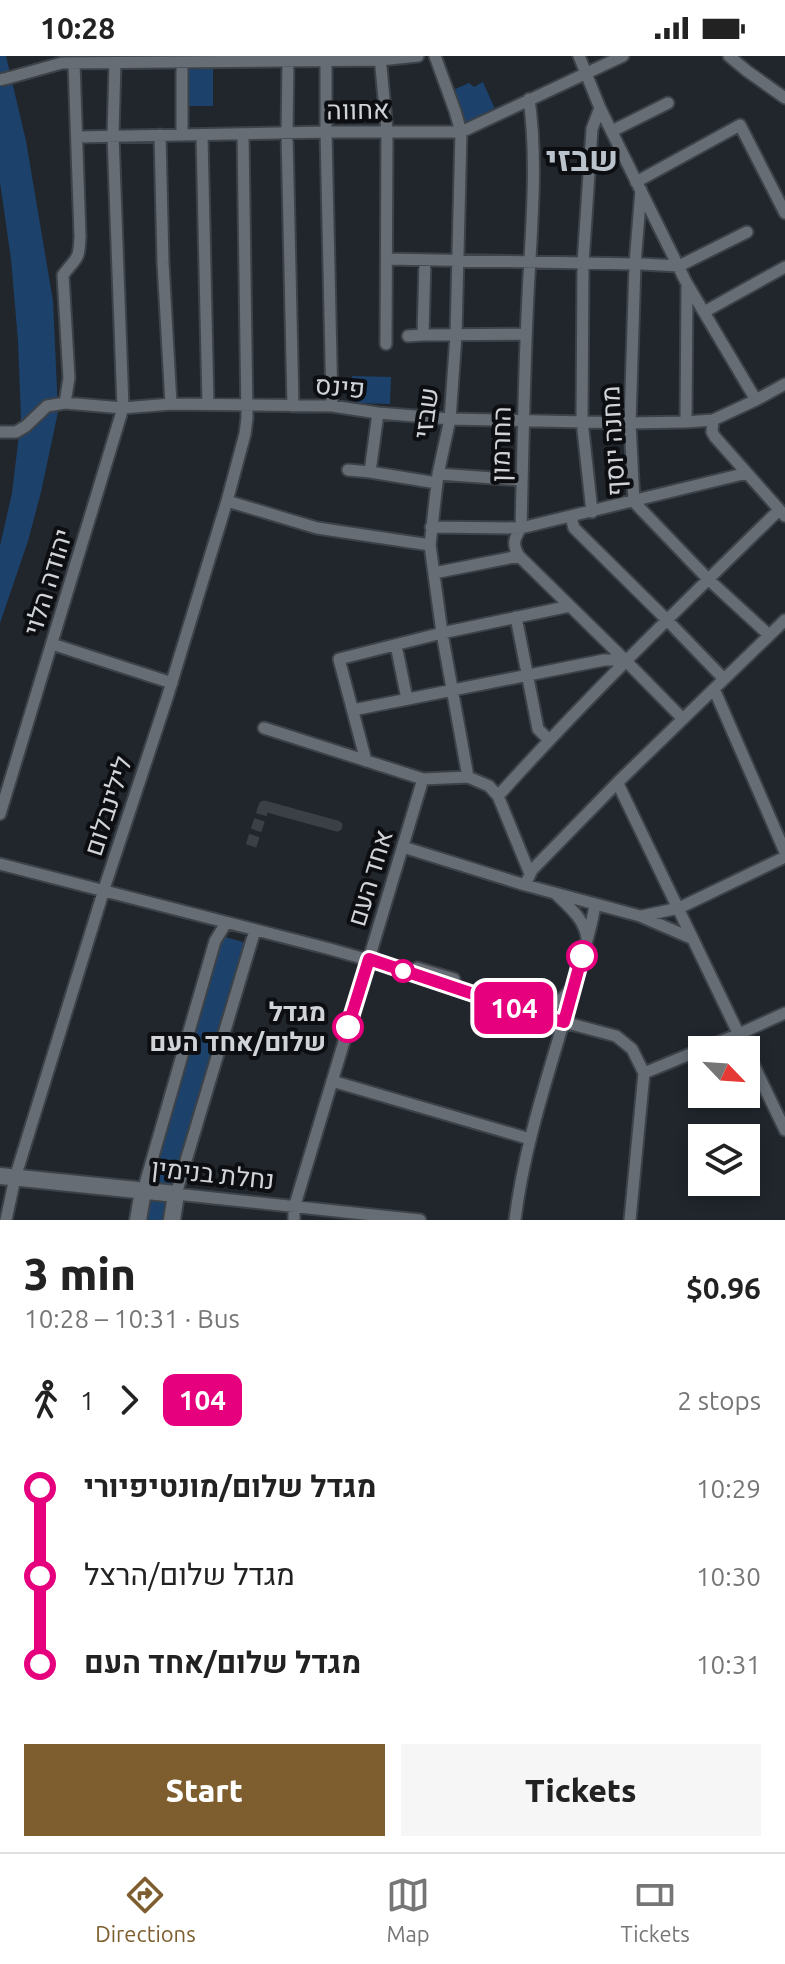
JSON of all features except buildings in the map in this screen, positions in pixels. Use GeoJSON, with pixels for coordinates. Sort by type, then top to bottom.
{"type":"FeatureCollection","features":[{"type":"Feature","properties":{"kind":"street"},"geometry":{"type":"LineString","coordinates":[[4,79],[66,61],[288,62],[418,56]]}},
{"type":"Feature","properties":{"kind":"street","name":"שבזי"},"geometry":{"type":"LineString","coordinates":[[435,56],[461,132],[456,335],[450,419],[438,478],[430,545],[468,777]]}},
{"type":"Feature","properties":{"kind":"street"},"geometry":{"type":"LineString","coordinates":[[579,56],[600,108],[686,282],[756,400]]}},
{"type":"Feature","properties":{"kind":"street","name":"אחווה"},"geometry":{"type":"LineString","coordinates":[[77,137],[461,132],[623,56]]}},
{"type":"Feature","properties":{"kind":"street"},"geometry":{"type":"LineString","coordinates":[[729,56],[785,98]]}},
{"type":"Feature","properties":{"kind":"street"},"geometry":{"type":"LineString","coordinates":[[380,58],[387,132],[386,344]]}},
{"type":"Feature","properties":{"kind":"street"},"geometry":{"type":"LineString","coordinates":[[326,59],[332,406]]}},
{"type":"Feature","properties":{"kind":"street"},"geometry":{"type":"LineString","coordinates":[[0,432],[16,432],[47,406],[65,403],[69,378],[63,275],[76,262],[80,252],[77,137],[66,61]]}},
{"type":"Feature","properties":{"kind":"street"},"geometry":{"type":"LineString","coordinates":[[288,62],[293,406]]}},
{"type":"Feature","properties":{"kind":"street","name":"יהודה הלוי"},"geometry":{"type":"LineString","coordinates":[[0,814],[123,408],[113,135],[115,63]]}},
{"type":"Feature","properties":{"kind":"street"},"geometry":{"type":"LineString","coordinates":[[182,63],[182,135]]}},
{"type":"Feature","properties":{"kind":"street","name":"החרמון"},"geometry":{"type":"LineString","coordinates":[[519,556],[514,537],[521,528],[533,131],[529,99]]}},
{"type":"Feature","properties":{"kind":"street"},"geometry":{"type":"LineString","coordinates":[[612,131],[668,103]]}},
{"type":"Feature","properties":{"kind":"street"},"geometry":{"type":"LineString","coordinates":[[592,512],[582,421],[583,263],[592,129],[600,108]]}},
{"type":"Feature","properties":{"kind":"street"},"geometry":{"type":"LineString","coordinates":[[639,186],[740,125],[785,213]]}},
{"type":"Feature","properties":{"kind":"street","name":"לילינבלום"},"geometry":{"type":"LineString","coordinates":[[6,1220],[8,1177],[172,683],[245,434],[243,134]]}},
{"type":"Feature","properties":{"kind":"street"},"geometry":{"type":"LineString","coordinates":[[160,135],[171,404]]}},
{"type":"Feature","properties":{"kind":"street"},"geometry":{"type":"LineString","coordinates":[[202,136],[208,404]]}},
{"type":"Feature","properties":{"kind":"street","name":"מחנה יוסף"},"geometry":{"type":"LineString","coordinates":[[639,186],[630,423],[634,502],[708,579],[769,635]]}},
{"type":"Feature","properties":{"kind":"street"},"geometry":{"type":"LineString","coordinates":[[387,259],[679,266],[747,232]]}},
{"type":"Feature","properties":{"kind":"street"},"geometry":{"type":"LineString","coordinates":[[423,335],[425,260]]}},
{"type":"Feature","properties":{"kind":"street"},"geometry":{"type":"LineString","coordinates":[[704,312],[785,267]]}},
{"type":"Feature","properties":{"kind":"street"},"geometry":{"type":"LineString","coordinates":[[686,282],[686,422]]}},
{"type":"Feature","properties":{"kind":"street"},"geometry":{"type":"LineString","coordinates":[[408,336],[526,334]]}},
{"type":"Feature","properties":{"kind":"street"},"geometry":{"type":"LineString","coordinates":[[498,796],[548,739],[666,619],[782,513],[715,437],[712,429],[713,420],[785,384]]}},
{"type":"Feature","properties":{"kind":"street","name":"פינס"},"geometry":{"type":"LineString","coordinates":[[65,403],[123,408],[171,404],[332,406],[450,419],[630,423],[713,420]]}},
{"type":"Feature","properties":{"kind":"street"},"geometry":{"type":"LineString","coordinates":[[370,472],[378,413]]}},
{"type":"Feature","properties":{"kind":"street"},"geometry":{"type":"LineString","coordinates":[[348,470],[438,478],[522,480]]}},
{"type":"Feature","properties":{"kind":"street"},"geometry":{"type":"LineString","coordinates":[[431,527],[521,528],[747,473]]}},
{"type":"Feature","properties":{"kind":"street"},"geometry":{"type":"LineString","coordinates":[[227,501],[317,528],[430,545]]}},
{"type":"Feature","properties":{"kind":"street"},"geometry":{"type":"LineString","coordinates":[[571,517],[574,528],[724,679]]}},
{"type":"Feature","properties":{"kind":"street"},"geometry":{"type":"LineString","coordinates":[[434,573],[519,556],[683,719]]}},
{"type":"Feature","properties":{"kind":"street"},"geometry":{"type":"LineString","coordinates":[[366,761],[339,659],[570,606]]}},
{"type":"Feature","properties":{"kind":"street"},"geometry":{"type":"LineString","coordinates":[[516,617],[538,729],[548,739]]}},
{"type":"Feature","properties":{"kind":"street"},"geometry":{"type":"LineString","coordinates":[[527,880],[619,781],[785,620]]}},
{"type":"Feature","properties":{"kind":"street"},"geometry":{"type":"LineString","coordinates":[[52,644],[172,683]]}},
{"type":"Feature","properties":{"kind":"street"},"geometry":{"type":"LineString","coordinates":[[396,645],[407,699]]}},
{"type":"Feature","properties":{"kind":"street"},"geometry":{"type":"LineString","coordinates":[[353,710],[604,660],[625,660]]}},
{"type":"Feature","properties":{"kind":"street"},"geometry":{"type":"LineString","coordinates":[[640,916],[679,908],[785,855],[714,689]]}},
{"type":"Feature","properties":{"kind":"street"},"geometry":{"type":"LineString","coordinates":[[264,728],[423,779],[468,777],[489,786],[498,796],[527,880]]}},
{"type":"Feature","properties":{"kind":"street","name":"אחד העם"},"geometry":{"type":"LineString","coordinates":[[294,1214],[423,779]]}},
{"type":"Feature","properties":{"kind":"street"},"geometry":{"type":"LineString","coordinates":[[619,781],[785,1130]]}},
{"type":"Feature","properties":{"kind":"street"},"geometry":{"type":"LineString","coordinates":[[403,847],[527,880],[596,906],[640,916],[692,939]]}},
{"type":"Feature","properties":{"kind":"street"},"geometry":{"type":"LineString","coordinates":[[0,864],[394,964]]}},
{"type":"Feature","properties":{"kind":"street"},"geometry":{"type":"LineString","coordinates":[[556,893],[580,918],[587,938]]}},
{"type":"Feature","properties":{"kind":"street"},"geometry":{"type":"LineString","coordinates":[[515,1220],[518,1190],[530,1139],[596,906]]}},
{"type":"Feature","properties":{"kind":"street"},"geometry":{"type":"LineString","coordinates":[[138,1220],[143,1191],[215,941],[226,923]]}},
{"type":"Feature","properties":{"kind":"street"},"geometry":{"type":"LineString","coordinates":[[172,1220],[176,1194],[255,930]]}},
{"type":"Feature","properties":{"kind":"street"},"geometry":{"type":"LineString","coordinates":[[416,972],[452,983]]}},
{"type":"Feature","properties":{"kind":"street"},"geometry":{"type":"LineString","coordinates":[[574,986],[561,1000],[534,1011],[622,1039],[632,1049],[644,1073],[630,1220]]}},
{"type":"Feature","properties":{"kind":"street"},"geometry":{"type":"LineString","coordinates":[[644,1073],[785,1013]]}},
{"type":"Feature","properties":{"kind":"street"},"geometry":{"type":"LineString","coordinates":[[332,1081],[530,1139]]}},
{"type":"Feature","properties":{"kind":"street","name":"נחלת בנימין"},"geometry":{"type":"LineString","coordinates":[[8,1177],[176,1194],[294,1214],[420,1220]]}},
{"type":"Feature","properties":{"kind":"shaded area"},"geometry":{"type":"Polygon","coordinates":[[[0,56],[6,56],[26,141],[53,301],[58,412],[28,541],[0,623],[0,546],[12,493],[21,418],[11,259],[0,182],[0,56]]]}},
{"type":"Feature","properties":{"kind":"shaded area"},"geometry":{"type":"Polygon","coordinates":[[[184,67],[213,67],[213,106],[185,106],[184,67]]]}},
{"type":"Feature","properties":{"kind":"shaded area"},"geometry":{"type":"Polygon","coordinates":[[[483,82],[495,109],[464,125],[453,90],[469,83],[474,87],[483,82]]]}},
{"type":"Feature","properties":{"kind":"shaded area"},"geometry":{"type":"Polygon","coordinates":[[[352,376],[391,377],[390,404],[353,403],[352,376]]]}},
{"type":"Feature","properties":{"kind":"shaded area"},"geometry":{"type":"Polygon","coordinates":[[[222,936],[246,943],[167,1220],[143,1220],[146,1199],[222,936]]]}},
{"type":"Feature","properties":{"kind":"tunnel"},"geometry":{"type":"LineString","coordinates":[[251,846],[264,806],[337,826],[264,806]]}},
{"type":"Feature","properties":{"kind":"tunnel"},"geometry":{"type":"LineString","coordinates":[[393,967],[414,975]]}},
{"type":"Feature","properties":{"kind":"tunnel"},"geometry":{"type":"LineString","coordinates":[[451,986],[533,1014]]}},
{"type":"Feature","properties":{"kind":"bus line","name":"104"},"geometry":{"type":"LineString","coordinates":[[348,1027],[369,959],[564,1022],[582,956]]}},
{"type":"Feature","properties":{"kind":"place","name":"מגדל שלום/אחד העם"},"geometry":{"type":"Point","coordinates":[348,1027]}},
{"type":"Feature","properties":{"kind":"district","name":"שבזי"},"geometry":{"type":"Point","coordinates":[582,159]}}]}
